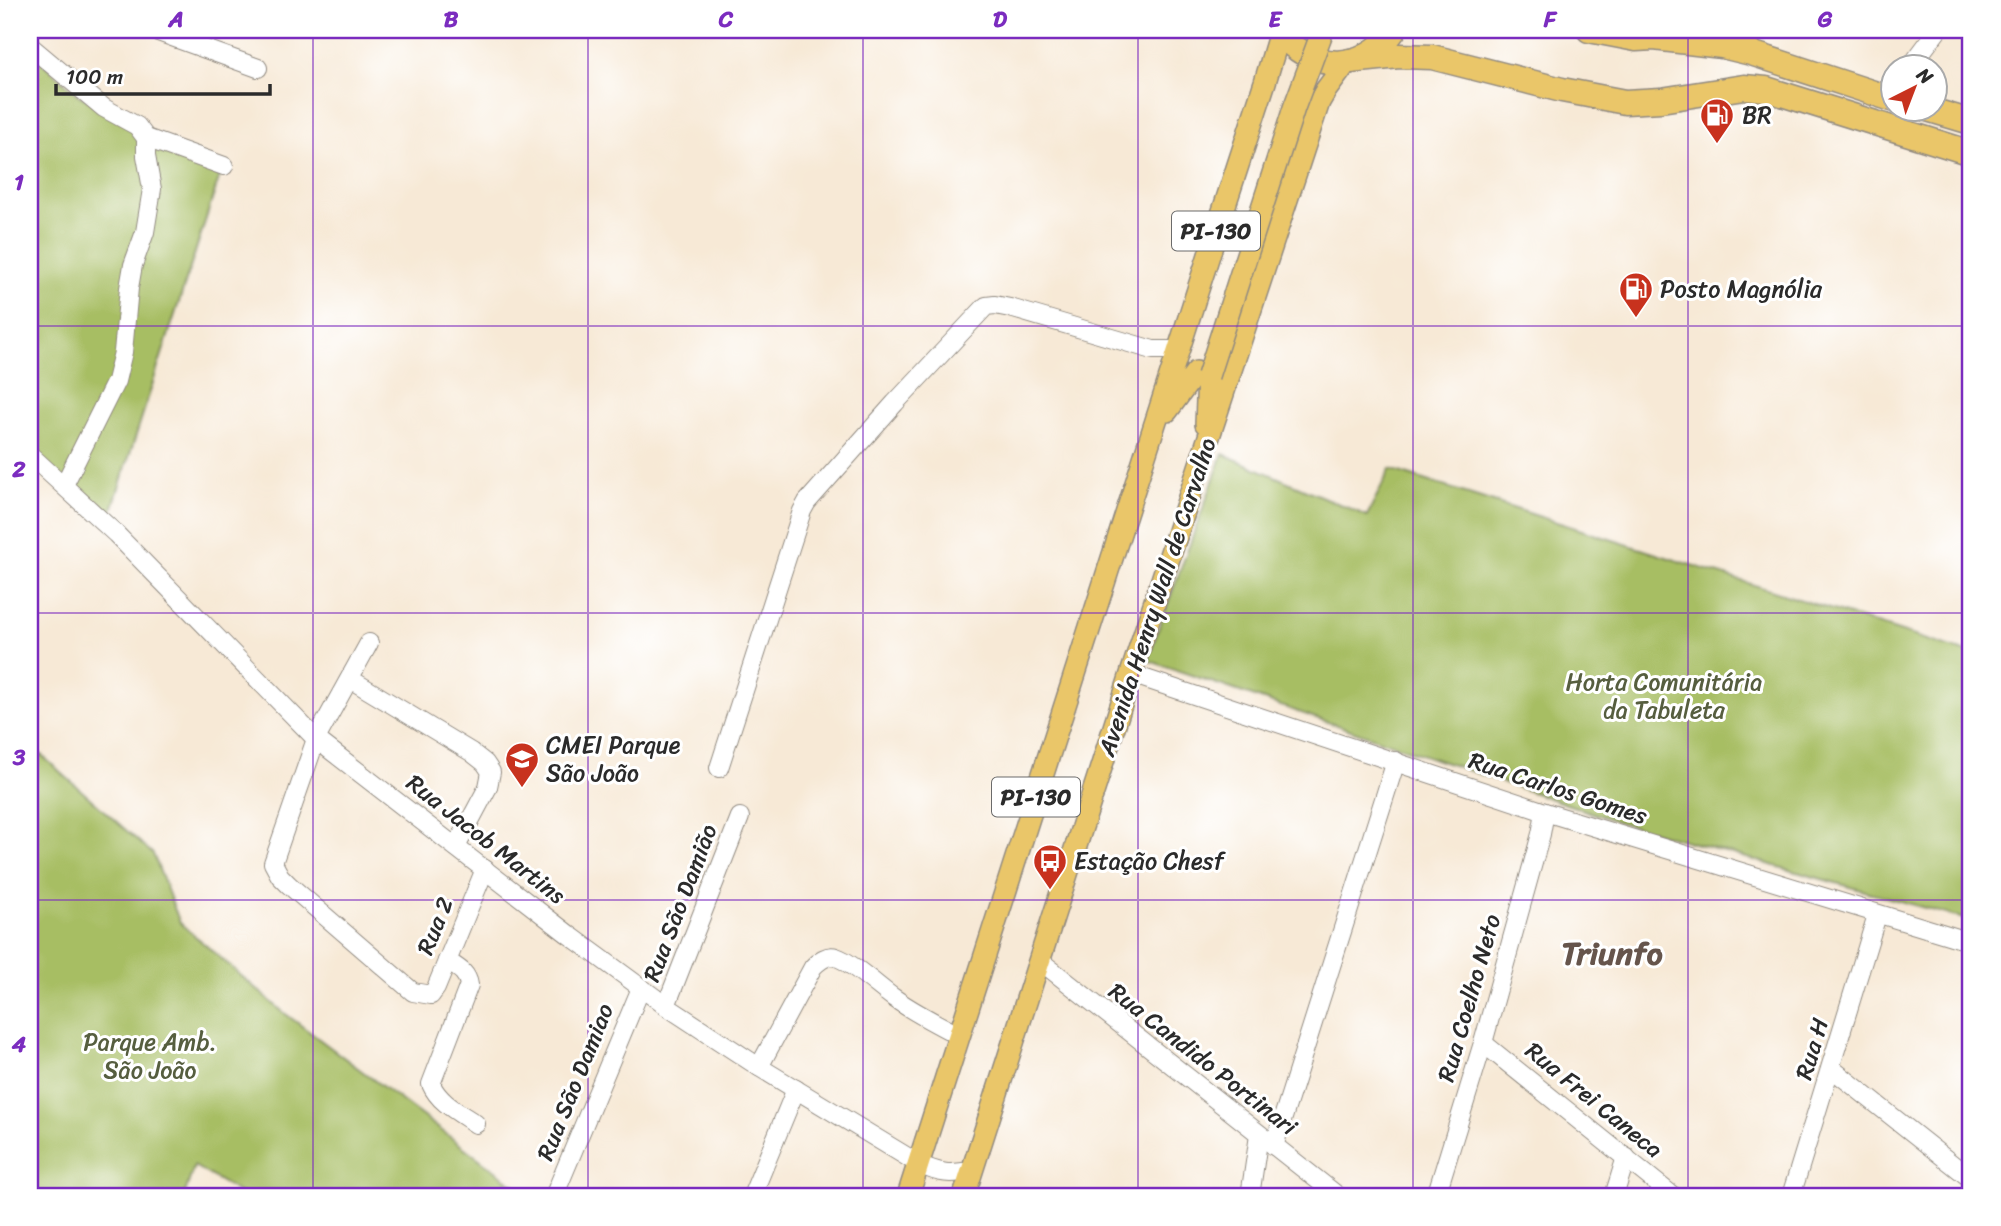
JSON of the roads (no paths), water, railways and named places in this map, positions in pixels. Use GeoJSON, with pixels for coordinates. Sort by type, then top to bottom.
{"type":"FeatureCollection","features":[{"type":"Feature","properties":{"kind":"highway","name":"Avenida Henry Wall de Carvalho"},"geometry":{"type":"LineString","coordinates":[[1348,62],[1368,55],[1387,40],[1394,30]]}},
{"type":"Feature","properties":{"kind":"highway"},"geometry":{"type":"LineString","coordinates":[[1590,30],[1636,38],[1674,35],[1751,53],[1878,92]]}},
{"type":"Feature","properties":{"kind":"highway"},"geometry":{"type":"LineString","coordinates":[[1279,31],[1292,46],[1308,57],[1327,63],[1399,56],[1432,57],[1562,90],[1625,102],[1661,100],[1744,88],[1766,89],[1971,153]]}},
{"type":"Feature","properties":{"kind":"highway"},"geometry":{"type":"LineString","coordinates":[[1948,115],[1971,122]]}},
{"type":"Feature","properties":{"kind":"main road"},"geometry":{"type":"LineString","coordinates":[[1207,444],[1202,374],[1309,30]]}},
{"type":"Feature","properties":{"kind":"main road"},"geometry":{"type":"LineString","coordinates":[[1154,430],[1173,400],[1202,374],[1323,30]]}},
{"type":"Feature","properties":{"kind":"main road","name":"PI-130"},"geometry":{"type":"LineString","coordinates":[[908,1196],[1265,82],[1279,31]]}},
{"type":"Feature","properties":{"kind":"main road","name":"Avenida Henry Wall de Carvalho"},"geometry":{"type":"LineString","coordinates":[[964,1196],[1131,674],[1320,102],[1348,62]]}},
{"type":"Feature","properties":{"kind":"street"},"geometry":{"type":"LineString","coordinates":[[153,30],[257,68]]}},
{"type":"Feature","properties":{"kind":"street"},"geometry":{"type":"LineString","coordinates":[[1922,52],[1938,30]]}},
{"type":"Feature","properties":{"kind":"street"},"geometry":{"type":"LineString","coordinates":[[30,46],[104,108],[137,126],[146,138],[224,166]]}},
{"type":"Feature","properties":{"kind":"street"},"geometry":{"type":"LineString","coordinates":[[64,485],[116,382],[123,352],[125,312],[133,265],[145,232],[152,188],[146,156],[146,138]]}},
{"type":"Feature","properties":{"kind":"street"},"geometry":{"type":"LineString","coordinates":[[719,768],[807,502],[986,306],[1010,307],[1153,350],[1179,350]]}},
{"type":"Feature","properties":{"kind":"street","name":"Rua Jacob Martins"},"geometry":{"type":"LineString","coordinates":[[31,458],[116,534],[316,739],[640,988],[760,1067],[919,1164],[937,1173],[973,1170]]}},
{"type":"Feature","properties":{"kind":"street"},"geometry":{"type":"LineString","coordinates":[[316,739],[369,643]]}},
{"type":"Feature","properties":{"kind":"street","name":"Rua Carlos Gomes"},"geometry":{"type":"LineString","coordinates":[[1131,674],[1545,811],[1971,942]]}},
{"type":"Feature","properties":{"kind":"street"},"geometry":{"type":"LineString","coordinates":[[350,679],[441,733],[489,767],[490,783],[456,847]]}},
{"type":"Feature","properties":{"kind":"street","name":"Rua 2"},"geometry":{"type":"LineString","coordinates":[[316,739],[273,863],[275,870],[413,992],[431,995],[436,988],[485,869]]}},
{"type":"Feature","properties":{"kind":"street"},"geometry":{"type":"LineString","coordinates":[[1274,1146],[1395,761]]}},
{"type":"Feature","properties":{"kind":"street","name":"Rua Coelho Neto"},"geometry":{"type":"LineString","coordinates":[[1436,1196],[1483,1043],[1545,811]]}},
{"type":"Feature","properties":{"kind":"street","name":"Rua São Damião"},"geometry":{"type":"LineString","coordinates":[[666,1006],[740,817]]}},
{"type":"Feature","properties":{"kind":"street","name":"Rua H"},"geometry":{"type":"LineString","coordinates":[[1791,1196],[1877,915]]}},
{"type":"Feature","properties":{"kind":"street"},"geometry":{"type":"LineString","coordinates":[[760,1067],[813,967],[825,958],[833,956],[843,960],[925,1018],[960,1036]]}},
{"type":"Feature","properties":{"kind":"street","name":"Rua Candido Portinari"},"geometry":{"type":"LineString","coordinates":[[1039,960],[1338,1196]]}},
{"type":"Feature","properties":{"kind":"street"},"geometry":{"type":"LineString","coordinates":[[447,961],[463,971],[469,985],[432,1084],[441,1099],[476,1124]]}},
{"type":"Feature","properties":{"kind":"street","name":"Rua São Damiao"},"geometry":{"type":"LineString","coordinates":[[555,1194],[640,988]]}},
{"type":"Feature","properties":{"kind":"street","name":"Rua Frei Caneca"},"geometry":{"type":"LineString","coordinates":[[1483,1043],[1673,1196]]}},
{"type":"Feature","properties":{"kind":"street"},"geometry":{"type":"LineString","coordinates":[[1832,1068],[1971,1179]]}},
{"type":"Feature","properties":{"kind":"street"},"geometry":{"type":"LineString","coordinates":[[752,1196],[796,1089]]}},
{"type":"Feature","properties":{"kind":"street"},"geometry":{"type":"LineString","coordinates":[[1250,1196],[1259,1135]]}},
{"type":"Feature","properties":{"kind":"street"},"geometry":{"type":"LineString","coordinates":[[1614,1196],[1626,1157]]}},
{"type":"Feature","properties":{"kind":"place","name":"BR"},"geometry":{"type":"Point","coordinates":[1717,145]}},
{"type":"Feature","properties":{"kind":"place","name":"Posto Magnólia"},"geometry":{"type":"Point","coordinates":[1636,319]}},
{"type":"Feature","properties":{"kind":"place","name":"CMEI Parque São João"},"geometry":{"type":"Point","coordinates":[522,789]}},
{"type":"Feature","properties":{"kind":"place","name":"Estação Chesf"},"geometry":{"type":"Point","coordinates":[1050,891]}},
{"type":"Feature","properties":{"kind":"district","name":"Triunfo"},"geometry":{"type":"Point","coordinates":[1612,953]}},
{"type":"Feature","properties":{"kind":"park label","name":"Horta Comunitária da Tabuleta"},"geometry":{"type":"Point","coordinates":[1664,696]}},
{"type":"Feature","properties":{"kind":"park label","name":"Parque Amb. São João"},"geometry":{"type":"Point","coordinates":[150,1056]}}]}
